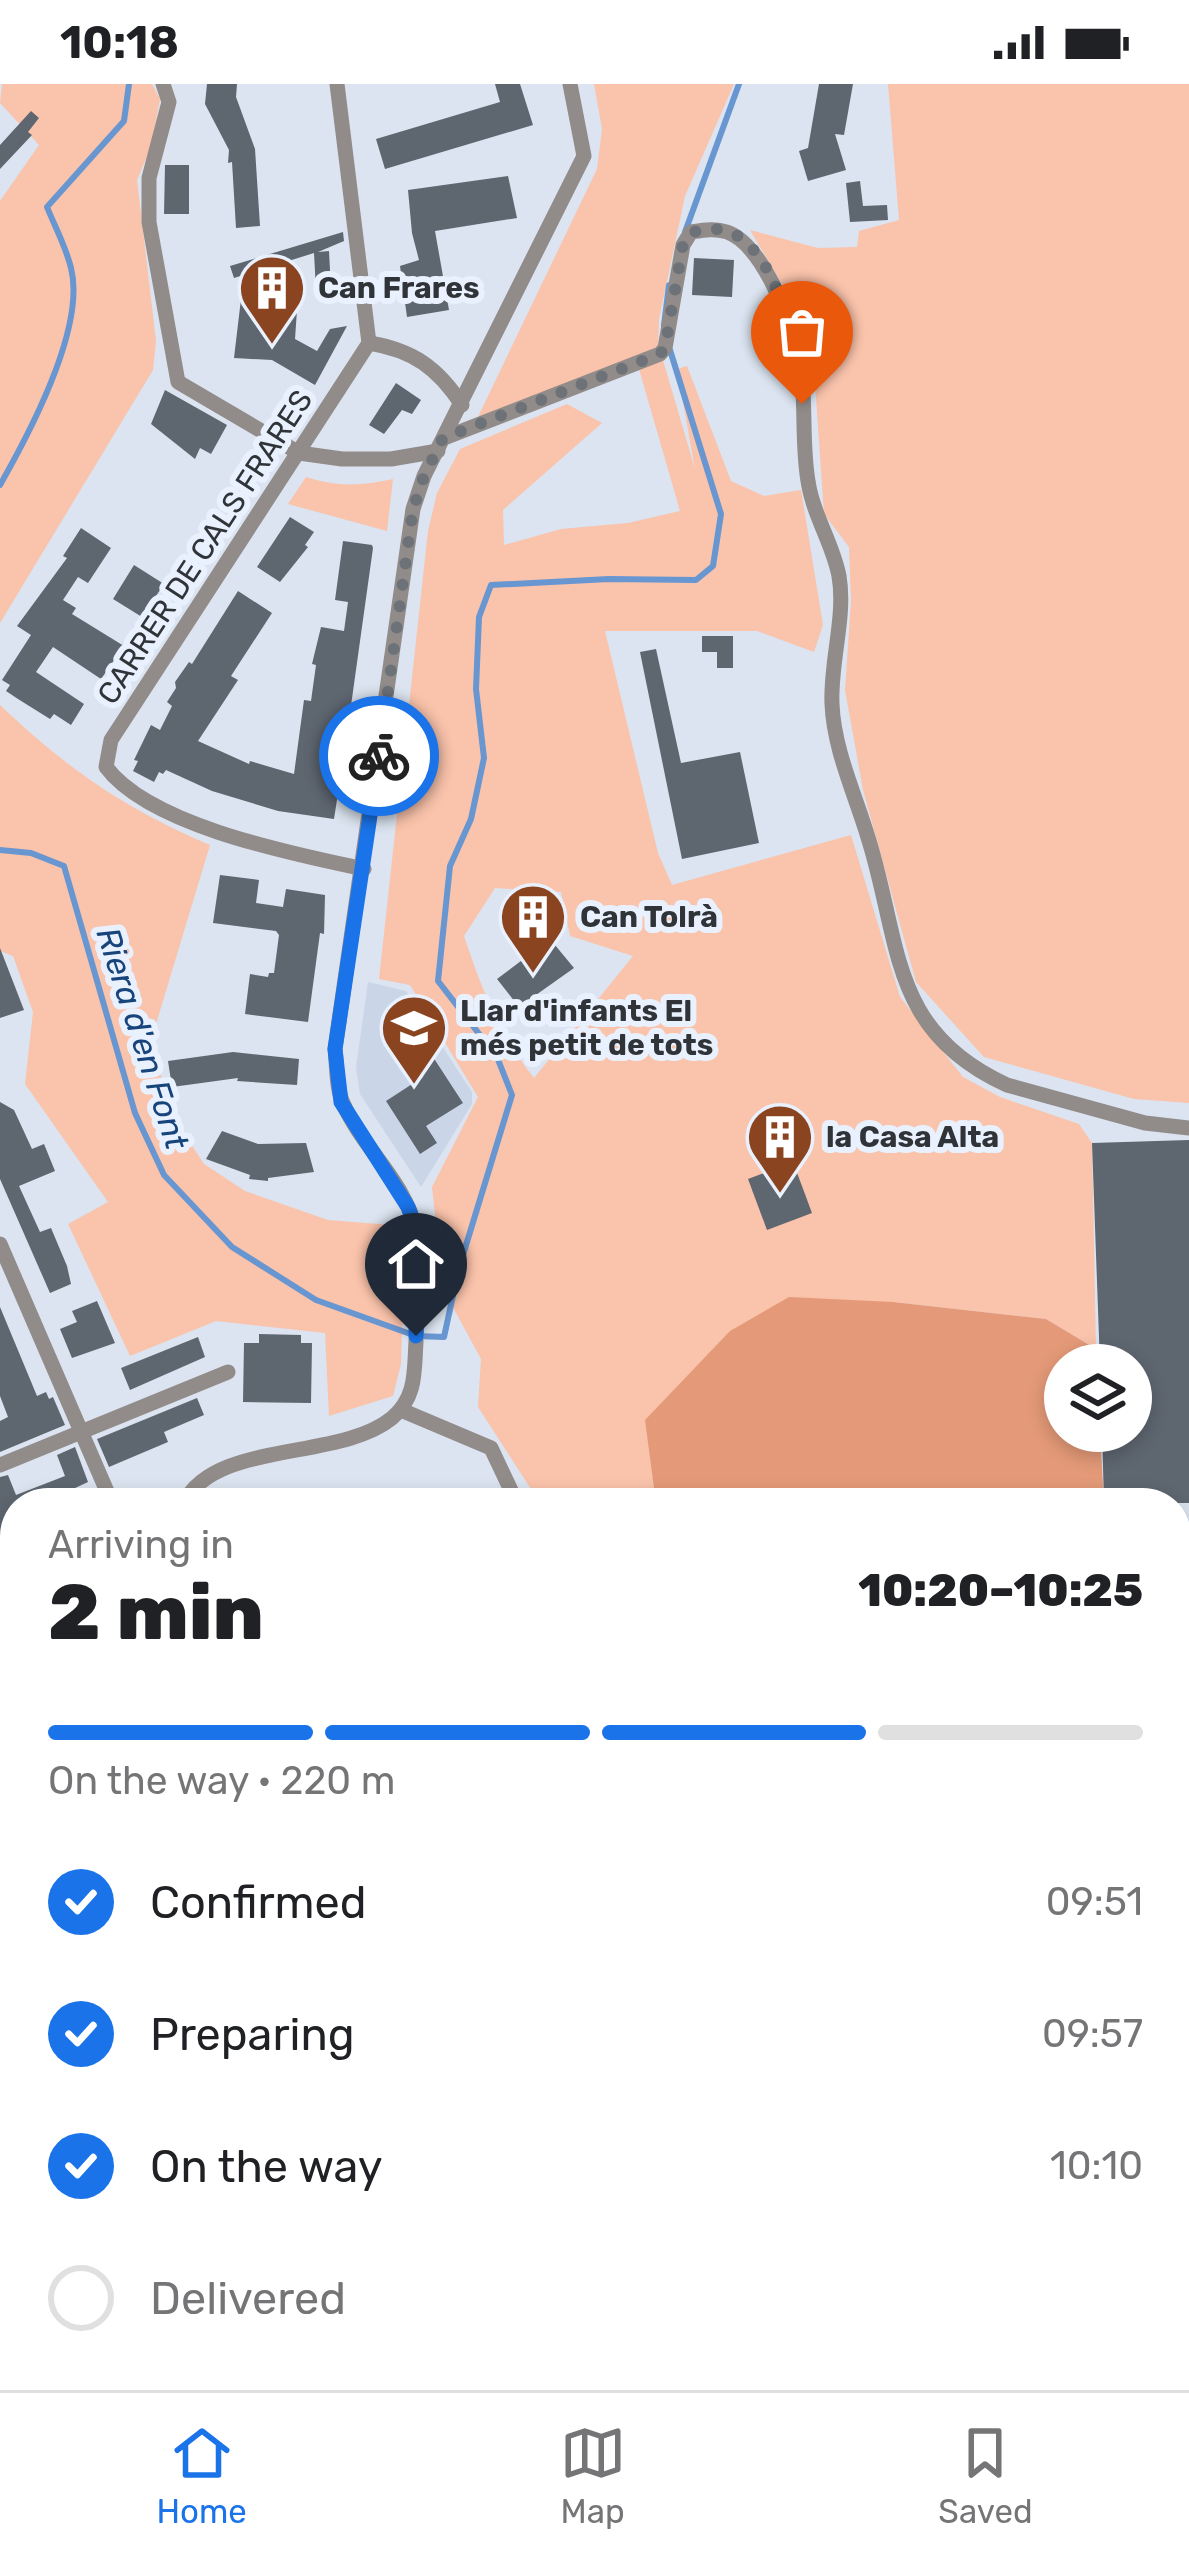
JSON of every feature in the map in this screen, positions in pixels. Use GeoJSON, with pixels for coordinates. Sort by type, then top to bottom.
{"type":"FeatureCollection","features":[{"type":"Feature","properties":{"kind":"street"},"geometry":{"type":"LineString","coordinates":[[163,84],[169,102],[149,178],[149,222],[178,382],[299,453],[392,459],[441,444],[660,354],[665,348],[683,244],[692,232],[713,229],[731,232],[744,242],[766,271],[799,355],[808,488],[840,578],[832,670],[835,731],[871,845],[892,946],[909,995],[949,1045],[986,1076],[1145,1123],[1189,1128]]}},
{"type":"Feature","properties":{"kind":"street"},"geometry":{"type":"LineString","coordinates":[[337,84],[369,343],[419,359],[444,377],[461,405]]}},
{"type":"Feature","properties":{"kind":"street"},"geometry":{"type":"LineString","coordinates":[[195,1488],[223,1468],[353,1438],[385,1424],[401,1410],[414,1385],[417,1231],[402,1196],[341,1102],[335,1049],[413,509],[424,476],[584,156],[570,84]]}},
{"type":"Feature","properties":{"kind":"street","name":"CARRER DE CALS FRARES"},"geometry":{"type":"LineString","coordinates":[[364,868],[290,853],[202,825],[118,783],[106,767],[111,740],[369,343]]}},
{"type":"Feature","properties":{"kind":"street"},"geometry":{"type":"LineString","coordinates":[[0,1244],[105,1488]]}},
{"type":"Feature","properties":{"kind":"street"},"geometry":{"type":"LineString","coordinates":[[0,1465],[228,1372]]}},
{"type":"Feature","properties":{"kind":"street"},"geometry":{"type":"LineString","coordinates":[[401,1410],[491,1448],[510,1488]]}},
{"type":"Feature","properties":{"kind":"shaded area"},"geometry":{"type":"Polygon","coordinates":[[[2,84],[152,84],[160,99],[151,147],[137,180],[156,341],[153,370],[0,623],[0,201],[39,145],[0,103],[2,84]]]}},
{"type":"Feature","properties":{"kind":"shaded area"},"geometry":{"type":"Polygon","coordinates":[[[594,84],[734,84],[685,196],[659,319],[658,347],[476,421],[597,169],[602,129],[594,84]]]}},
{"type":"Feature","properties":{"kind":"shaded area"},"geometry":{"type":"Polygon","coordinates":[[[888,84],[1189,84],[1189,1103],[1134,1099],[984,1057],[916,982],[863,790],[845,690],[849,547],[824,514],[813,354],[798,311],[750,230],[818,248],[857,247],[859,231],[899,220],[888,84]]]}},
{"type":"Feature","properties":{"kind":"shaded area"},"geometry":{"type":"Polygon","coordinates":[[[663,360],[695,469],[677,369],[687,366],[731,481],[764,496],[801,490],[823,625],[814,652],[757,631],[605,631],[658,853],[672,885],[851,835],[900,997],[963,1077],[1000,1097],[1079,1124],[1092,1143],[1096,1344],[1088,1344],[1046,1319],[893,1302],[646,1419],[654,1488],[530,1488],[478,1407],[481,1359],[443,1289],[432,1187],[478,1097],[410,985],[379,979],[428,531],[437,493],[460,449],[567,404],[602,423],[503,510],[504,545],[561,529],[628,523],[680,511],[639,369],[663,360]],[[495,888],[464,936],[492,1010],[534,1078],[633,956],[570,936],[561,892],[495,888]]]}},
{"type":"Feature","properties":{"kind":"shaded area"},"geometry":{"type":"Polygon","coordinates":[[[306,477],[349,484],[393,479],[387,531],[288,504],[306,477]]]}},
{"type":"Feature","properties":{"kind":"shaded area"},"geometry":{"type":"Polygon","coordinates":[[[0,705],[98,785],[210,845],[150,1044],[177,1123],[204,1164],[245,1191],[328,1220],[391,1225],[404,1271],[401,1364],[393,1396],[329,1416],[325,1333],[216,1321],[130,1356],[68,1224],[108,1202],[25,1084],[33,1012],[13,956],[0,951],[0,705]]]}},
{"type":"Feature","properties":{"kind":"shaded area","name":"Llar d'infants El més petit de tots"},"geometry":{"type":"Polygon","coordinates":[[[368,982],[406,991],[472,1092],[472,1104],[421,1187],[360,1094],[356,1067],[368,982]]]}},
{"type":"Feature","properties":{"kind":"shaded area"},"geometry":{"type":"Polygon","coordinates":[[[789,1297],[893,1302],[1046,1319],[1088,1344],[1044,1344],[1044,1452],[1101,1452],[1103,1488],[654,1488],[645,1420],[730,1331],[789,1297]]]}},
{"type":"Feature","properties":{"kind":"building"},"geometry":{"type":"Polygon","coordinates":[[[207,84],[237,84],[236,97],[255,149],[260,226],[236,228],[232,162],[228,163],[229,150],[205,104],[207,84]]]}},
{"type":"Feature","properties":{"kind":"building"},"geometry":{"type":"Polygon","coordinates":[[[495,84],[520,84],[533,125],[385,169],[376,139],[500,102],[495,84]]]}},
{"type":"Feature","properties":{"kind":"building"},"geometry":{"type":"Polygon","coordinates":[[[819,84],[853,84],[844,135],[835,134],[846,170],[808,181],[799,151],[808,148],[819,84]]]}},
{"type":"Feature","properties":{"kind":"building"},"geometry":{"type":"Polygon","coordinates":[[[31,111],[39,118],[28,132],[32,135],[0,169],[0,145],[31,111]]]}},
{"type":"Feature","properties":{"kind":"building"},"geometry":{"type":"Polygon","coordinates":[[[165,165],[189,165],[189,214],[164,214],[165,165]]]}},
{"type":"Feature","properties":{"kind":"building"},"geometry":{"type":"Polygon","coordinates":[[[508,176],[517,218],[435,231],[449,310],[407,317],[400,266],[419,260],[408,190],[508,176]]]}},
{"type":"Feature","properties":{"kind":"building"},"geometry":{"type":"Polygon","coordinates":[[[860,181],[863,206],[887,205],[888,220],[850,222],[846,183],[860,181]]]}},
{"type":"Feature","properties":{"kind":"building"},"geometry":{"type":"Polygon","coordinates":[[[343,232],[344,241],[318,252],[329,251],[331,289],[316,290],[314,253],[234,278],[230,266],[343,232]]]}},
{"type":"Feature","properties":{"kind":"building"},"geometry":{"type":"Polygon","coordinates":[[[694,258],[734,260],[732,297],[692,295],[694,258]]]}},
{"type":"Feature","properties":{"kind":"building","name":"Can Frares"},"geometry":{"type":"Polygon","coordinates":[[[241,299],[297,310],[295,339],[317,351],[330,329],[347,326],[315,385],[272,360],[234,358],[241,299]]]}},
{"type":"Feature","properties":{"kind":"building"},"geometry":{"type":"Polygon","coordinates":[[[396,383],[421,400],[412,414],[402,410],[384,434],[369,425],[396,383]]]}},
{"type":"Feature","properties":{"kind":"building"},"geometry":{"type":"Polygon","coordinates":[[[165,390],[227,425],[211,454],[200,448],[195,459],[151,424],[165,390]]]}},
{"type":"Feature","properties":{"kind":"building"},"geometry":{"type":"Polygon","coordinates":[[[290,517],[314,532],[280,582],[257,567],[290,517]]]}},
{"type":"Feature","properties":{"kind":"building"},"geometry":{"type":"Polygon","coordinates":[[[81,528],[111,548],[88,583],[78,577],[63,600],[76,608],[72,614],[124,646],[101,679],[53,647],[36,672],[84,704],[71,725],[54,714],[50,719],[18,699],[6,691],[10,685],[2,680],[31,635],[17,626],[67,558],[63,556],[81,528]]]}},
{"type":"Feature","properties":{"kind":"building"},"geometry":{"type":"Polygon","coordinates":[[[343,541],[373,548],[349,749],[345,748],[334,819],[278,811],[212,791],[166,770],[154,782],[133,771],[151,725],[160,730],[172,706],[167,702],[175,682],[192,664],[238,591],[272,613],[231,676],[238,680],[198,741],[249,764],[294,774],[321,627],[344,631],[348,602],[335,600],[343,541]]]}},
{"type":"Feature","properties":{"kind":"building"},"geometry":{"type":"Polygon","coordinates":[[[134,565],[164,584],[142,617],[113,599],[134,565]]]}},
{"type":"Feature","properties":{"kind":"building"},"geometry":{"type":"Polygon","coordinates":[[[702,636],[733,636],[733,668],[717,668],[717,652],[702,652],[702,636]]]}},
{"type":"Feature","properties":{"kind":"building"},"geometry":{"type":"Polygon","coordinates":[[[656,649],[681,763],[740,752],[759,843],[682,859],[640,652],[656,649]]]}},
{"type":"Feature","properties":{"kind":"building"},"geometry":{"type":"Polygon","coordinates":[[[220,875],[259,880],[256,903],[283,907],[286,889],[325,895],[324,934],[320,933],[308,1022],[245,1014],[250,974],[268,977],[274,973],[279,935],[213,923],[220,875]]]}},
{"type":"Feature","properties":{"kind":"building","name":"Can Tolrà"},"geometry":{"type":"Polygon","coordinates":[[[550,939],[574,968],[519,1007],[497,979],[550,939]]]}},
{"type":"Feature","properties":{"kind":"building"},"geometry":{"type":"Polygon","coordinates":[[[0,948],[24,1010],[0,1018],[0,948]]]}},
{"type":"Feature","properties":{"kind":"building"},"geometry":{"type":"Polygon","coordinates":[[[403,1011],[463,1103],[426,1126],[437,1143],[420,1154],[386,1101],[423,1077],[387,1021],[403,1011]]]}},
{"type":"Feature","properties":{"kind":"building"},"geometry":{"type":"Polygon","coordinates":[[[233,1052],[299,1059],[297,1085],[238,1078],[172,1087],[168,1061],[233,1052]]]}},
{"type":"Feature","properties":{"kind":"building"},"geometry":{"type":"Polygon","coordinates":[[[0,1102],[14,1110],[32,1149],[44,1144],[55,1171],[19,1186],[40,1232],[51,1228],[67,1266],[71,1284],[50,1293],[0,1179],[0,1102]]]}},
{"type":"Feature","properties":{"kind":"building"},"geometry":{"type":"Polygon","coordinates":[[[222,1131],[258,1144],[306,1143],[314,1172],[268,1181],[249,1179],[250,1175],[206,1159],[222,1131]]]}},
{"type":"Feature","properties":{"kind":"building"},"geometry":{"type":"Polygon","coordinates":[[[1189,1140],[1189,1488],[1104,1488],[1103,1452],[1152,1452],[1152,1344],[1099,1344],[1092,1143],[1189,1140]]]}},
{"type":"Feature","properties":{"kind":"building","name":"la Casa Alta"},"geometry":{"type":"Polygon","coordinates":[[[793,1162],[812,1213],[767,1230],[748,1179],[793,1162]]]}},
{"type":"Feature","properties":{"kind":"building"},"geometry":{"type":"Polygon","coordinates":[[[97,1301],[115,1343],[72,1358],[60,1329],[77,1322],[72,1311],[97,1301]]]}},
{"type":"Feature","properties":{"kind":"building"},"geometry":{"type":"Polygon","coordinates":[[[0,1307],[37,1396],[46,1392],[49,1399],[53,1397],[65,1425],[0,1452],[0,1421],[8,1417],[0,1396],[0,1307]]]}},
{"type":"Feature","properties":{"kind":"building"},"geometry":{"type":"Polygon","coordinates":[[[259,1334],[301,1335],[301,1343],[312,1343],[311,1403],[243,1402],[244,1343],[259,1343],[259,1334]]]}},
{"type":"Feature","properties":{"kind":"building"},"geometry":{"type":"Polygon","coordinates":[[[198,1337],[205,1357],[130,1390],[121,1368],[198,1337]]]}},
{"type":"Feature","properties":{"kind":"building"},"geometry":{"type":"Polygon","coordinates":[[[197,1398],[204,1415],[164,1432],[168,1442],[109,1467],[97,1439],[197,1398]]]}},
{"type":"Feature","properties":{"kind":"building"},"geometry":{"type":"Polygon","coordinates":[[[75,1447],[88,1482],[75,1488],[34,1488],[65,1476],[57,1455],[75,1447]]]}},
{"type":"Feature","properties":{"kind":"building"},"geometry":{"type":"Polygon","coordinates":[[[8,1475],[13,1488],[0,1488],[0,1477],[8,1475]]]}},
{"type":"Feature","properties":{"kind":"waterway","name":"Riera d'en Font"},"geometry":{"type":"LineString","coordinates":[[0,485],[52,380],[70,320],[71,268],[47,207],[124,121],[129,84]]}},
{"type":"Feature","properties":{"kind":"waterway"},"geometry":{"type":"LineString","coordinates":[[685,232],[739,84]]}},
{"type":"Feature","properties":{"kind":"waterway"},"geometry":{"type":"LineString","coordinates":[[664,325],[669,285]]}},
{"type":"Feature","properties":{"kind":"waterway"},"geometry":{"type":"LineString","coordinates":[[0,850],[31,853],[64,866],[135,1113],[164,1175],[232,1247],[316,1300],[416,1336],[444,1337],[459,1268],[512,1095],[497,1057],[438,981],[450,866],[471,819],[484,758],[476,689],[479,617],[491,585],[696,580],[713,566],[721,514],[670,350]]}},
{"type":"Feature","properties":{"kind":"way so far"},"geometry":{"type":"LineString","coordinates":[[379,756],[413,509],[443,438],[660,354],[665,348],[683,244],[692,232],[731,232],[766,271],[799,355],[802,404]]}},
{"type":"Feature","properties":{"kind":"place","name":"Can Frares"},"geometry":{"type":"Point","coordinates":[272,347]}},
{"type":"Feature","properties":{"kind":"place","name":"Can Tolrà"},"geometry":{"type":"Point","coordinates":[533,976]}},
{"type":"Feature","properties":{"kind":"place","name":"Llar d'infants El més petit de tots"},"geometry":{"type":"Point","coordinates":[414,1087]}},
{"type":"Feature","properties":{"kind":"place","name":"la Casa Alta"},"geometry":{"type":"Point","coordinates":[780,1196]}},
{"type":"Feature","properties":{"kind":"route"},"geometry":{"type":"LineString","coordinates":[[379,756],[335,1049],[341,1102],[395,1184],[417,1231],[416,1336]]}}]}
